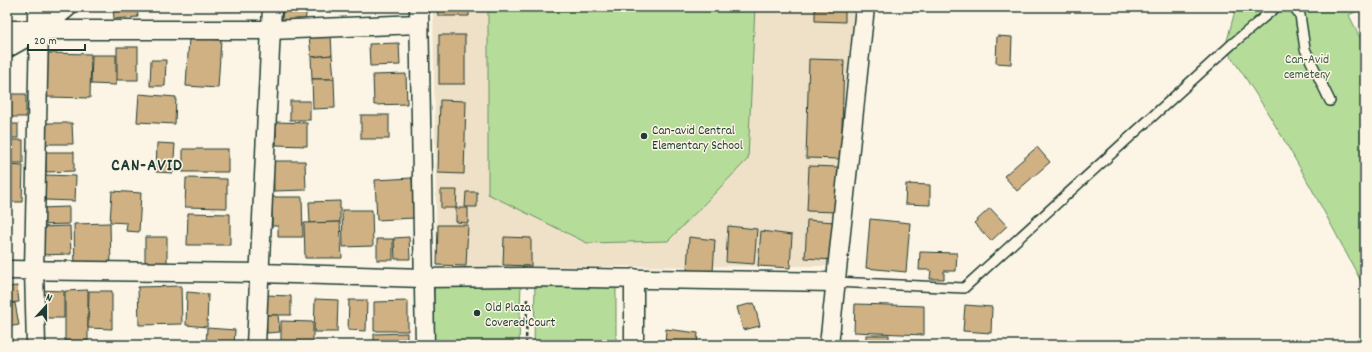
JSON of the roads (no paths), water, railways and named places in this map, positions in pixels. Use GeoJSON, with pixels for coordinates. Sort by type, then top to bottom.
{"type":"FeatureCollection","features":[{"type":"Feature","properties":{"kind":"main road"},"geometry":{"type":"LineString","coordinates":[[39,7],[39,28]]}},
{"type":"Feature","properties":{"kind":"main road"},"geometry":{"type":"LineString","coordinates":[[7,46],[39,28],[65,7]]}},
{"type":"Feature","properties":{"kind":"street"},"geometry":{"type":"LineString","coordinates":[[256,345],[272,7]]}},
{"type":"Feature","properties":{"kind":"street"},"geometry":{"type":"LineString","coordinates":[[829,345],[865,7]]}},
{"type":"Feature","properties":{"kind":"street"},"geometry":{"type":"LineString","coordinates":[[7,30],[39,28],[271,30],[419,15],[425,345]]}},
{"type":"Feature","properties":{"kind":"street"},"geometry":{"type":"LineString","coordinates":[[36,345],[34,270],[39,28]]}},
{"type":"Feature","properties":{"kind":"street"},"geometry":{"type":"LineString","coordinates":[[7,270],[260,273],[423,278],[634,278],[835,282]]}},
{"type":"Feature","properties":{"kind":"street"},"geometry":{"type":"LineString","coordinates":[[634,278],[634,345]]}},
{"type":"Feature","properties":{"kind":"lane"},"geometry":{"type":"LineString","coordinates":[[835,282],[964,288],[1276,7]]}},
{"type":"Feature","properties":{"kind":"lane"},"geometry":{"type":"LineString","coordinates":[[1294,7],[1300,15],[1305,50],[1330,101]]}},
{"type":"Feature","properties":{"kind":"place","name":"Can-avid Central Elementary School"},"geometry":{"type":"Point","coordinates":[644,136]}},
{"type":"Feature","properties":{"kind":"place","name":"Old Plaza Covered Court"},"geometry":{"type":"Point","coordinates":[477,313]}},
{"type":"Feature","properties":{"kind":"district","name":"CAN-AVID"},"geometry":{"type":"Point","coordinates":[147,164]}},
{"type":"Feature","properties":{"kind":"park label","name":"Can-Avid cemetery"},"geometry":{"type":"Point","coordinates":[1307,66]}}]}
